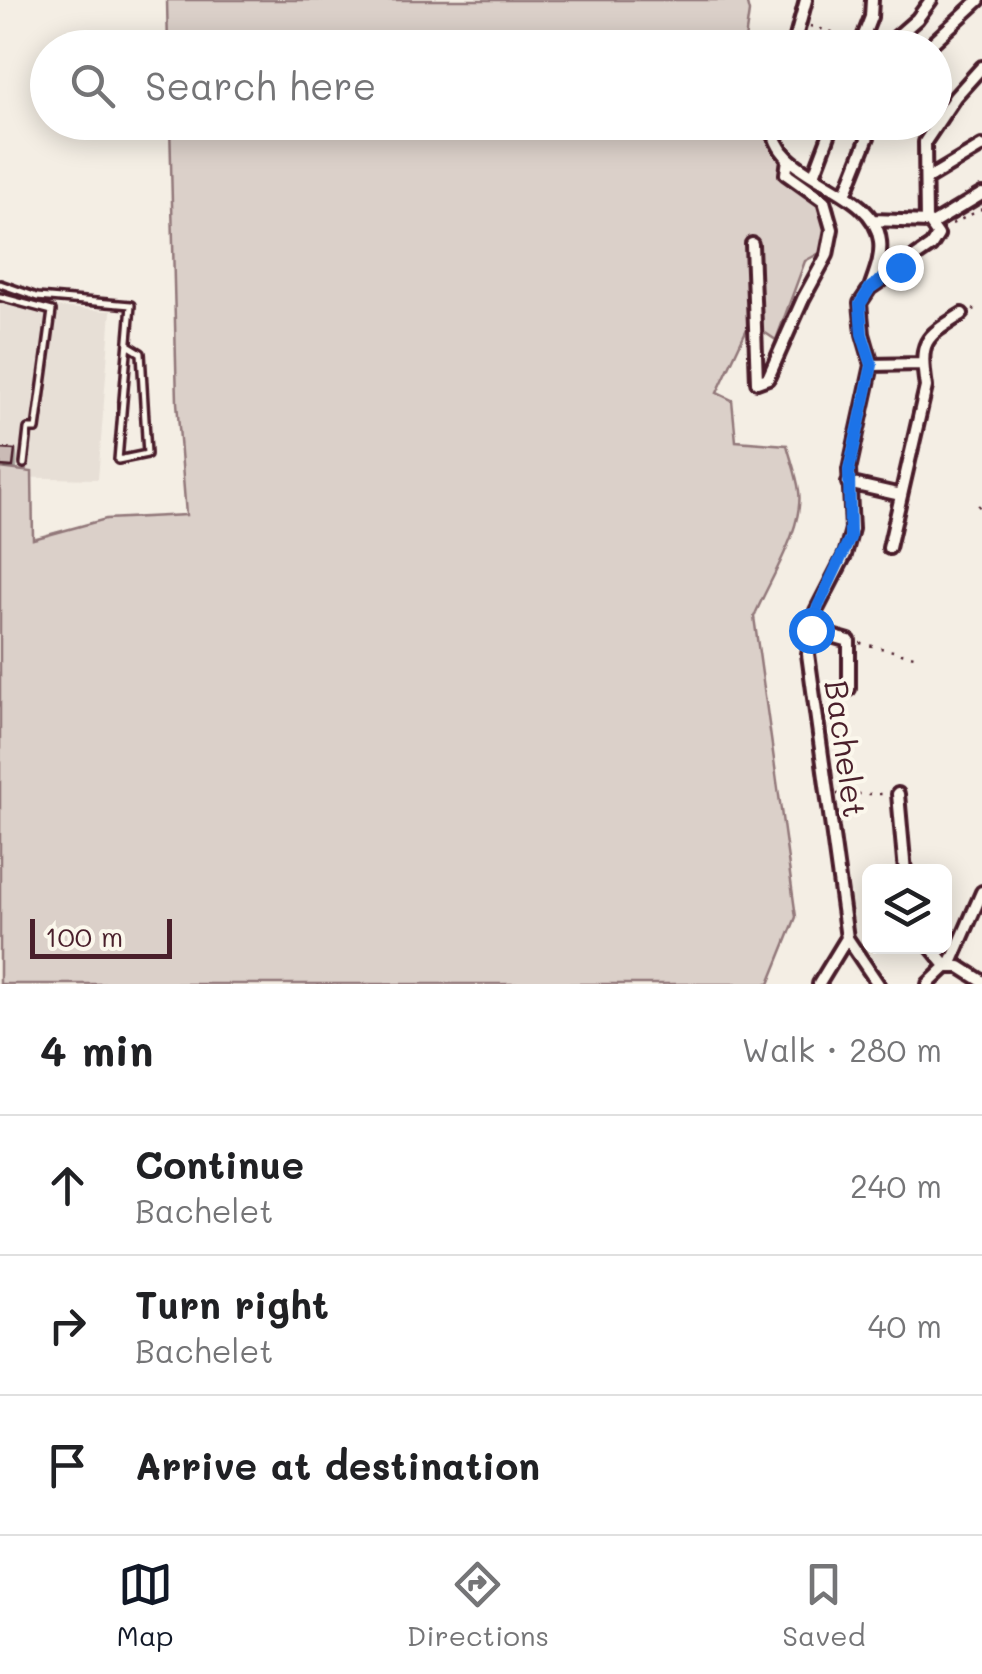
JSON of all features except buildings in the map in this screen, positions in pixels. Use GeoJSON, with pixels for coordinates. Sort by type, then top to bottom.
{"type":"FeatureCollection","features":[{"type":"Feature","properties":{"kind":"street"},"geometry":{"type":"LineString","coordinates":[[799,30],[806,0]]}},
{"type":"Feature","properties":{"kind":"street"},"geometry":{"type":"LineString","coordinates":[[866,30],[872,0]]}},
{"type":"Feature","properties":{"kind":"street"},"geometry":{"type":"LineString","coordinates":[[904,30],[931,0]]}},
{"type":"Feature","properties":{"kind":"street"},"geometry":{"type":"LineString","coordinates":[[947,30],[980,0]]}},
{"type":"Feature","properties":{"kind":"street"},"geometry":{"type":"LineString","coordinates":[[952,100],[982,66]]}},
{"type":"Feature","properties":{"kind":"street"},"geometry":{"type":"LineString","coordinates":[[775,140],[788,159],[845,195],[873,220],[932,226],[982,194]]}},
{"type":"Feature","properties":{"kind":"street"},"geometry":{"type":"LineString","coordinates":[[814,175],[827,140]]}},
{"type":"Feature","properties":{"kind":"street"},"geometry":{"type":"LineString","coordinates":[[845,195],[867,140]]}},
{"type":"Feature","properties":{"kind":"street"},"geometry":{"type":"LineString","coordinates":[[870,288],[934,244],[926,140]]}},
{"type":"Feature","properties":{"kind":"street"},"geometry":{"type":"LineString","coordinates":[[927,179],[982,146]]}},
{"type":"Feature","properties":{"kind":"street"},"geometry":{"type":"LineString","coordinates":[[752,244],[757,382],[768,378],[827,256],[832,229],[824,201],[786,174],[788,159]]}},
{"type":"Feature","properties":{"kind":"street","name":"Bachelet"},"geometry":{"type":"LineString","coordinates":[[847,938],[825,794],[822,739],[808,666],[816,611],[850,538],[848,484],[872,365],[860,304],[880,260],[880,239],[873,220]]}},
{"type":"Feature","properties":{"kind":"street"},"geometry":{"type":"LineString","coordinates":[[889,548],[926,387],[922,364],[929,335],[962,314]]}},
{"type":"Feature","properties":{"kind":"street"},"geometry":{"type":"LineString","coordinates":[[872,365],[922,364]]}},
{"type":"Feature","properties":{"kind":"street"},"geometry":{"type":"LineString","coordinates":[[848,484],[901,495]]}},
{"type":"Feature","properties":{"kind":"street"},"geometry":{"type":"LineString","coordinates":[[811,630],[849,640],[850,689]]}},
{"type":"Feature","properties":{"kind":"street"},"geometry":{"type":"LineString","coordinates":[[898,794],[904,864]]}},
{"type":"Feature","properties":{"kind":"street"},"geometry":{"type":"LineString","coordinates":[[928,984],[947,967],[976,912],[982,892]]}},
{"type":"Feature","properties":{"kind":"street"},"geometry":{"type":"LineString","coordinates":[[818,984],[847,938],[878,984]]}},
{"type":"Feature","properties":{"kind":"street"},"geometry":{"type":"LineString","coordinates":[[936,954],[947,967]]}},
{"type":"Feature","properties":{"kind":"street"},"geometry":{"type":"LineString","coordinates":[[947,967],[960,966],[982,981]]}},
{"type":"Feature","properties":{"kind":"lane"},"geometry":{"type":"LineString","coordinates":[[0,284],[37,297],[131,305],[118,460],[147,454],[141,353],[128,345]]}},
{"type":"Feature","properties":{"kind":"lane"},"geometry":{"type":"LineString","coordinates":[[0,297],[52,311],[36,429],[28,428],[24,464]]}},
{"type":"Feature","properties":{"kind":"path"},"geometry":{"type":"LineString","coordinates":[[801,24],[819,30]]}},
{"type":"Feature","properties":{"kind":"path"},"geometry":{"type":"LineString","coordinates":[[932,226],[982,210]]}},
{"type":"Feature","properties":{"kind":"path"},"geometry":{"type":"LineString","coordinates":[[962,314],[982,306]]}},
{"type":"Feature","properties":{"kind":"path"},"geometry":{"type":"LineString","coordinates":[[849,640],[914,656]]}},
{"type":"Feature","properties":{"kind":"path"},"geometry":{"type":"LineString","coordinates":[[825,794],[898,794]]}},
{"type":"Feature","properties":{"kind":"shaded area"},"geometry":{"type":"Polygon","coordinates":[[[167,0],[746,0],[749,12],[746,30],[168,30],[167,0]]]}},
{"type":"Feature","properties":{"kind":"shaded area"},"geometry":{"type":"Polygon","coordinates":[[[170,140],[773,140],[812,174],[832,201],[836,220],[834,245],[805,261],[776,340],[761,330],[758,305],[717,393],[732,400],[736,441],[787,445],[799,491],[791,538],[754,617],[796,917],[769,984],[0,984],[0,468],[32,472],[33,539],[106,519],[186,515],[177,402],[170,140]]]}},
{"type":"Feature","properties":{"kind":"shaded area"},"geometry":{"type":"Polygon","coordinates":[[[0,290],[52,307],[111,311],[98,479],[0,477],[0,290]]]}},
{"type":"Feature","properties":{"kind":"route"},"geometry":{"type":"LineString","coordinates":[[811,630],[850,538],[849,470],[872,365],[862,334],[860,304],[870,288],[900,267]]}}]}
